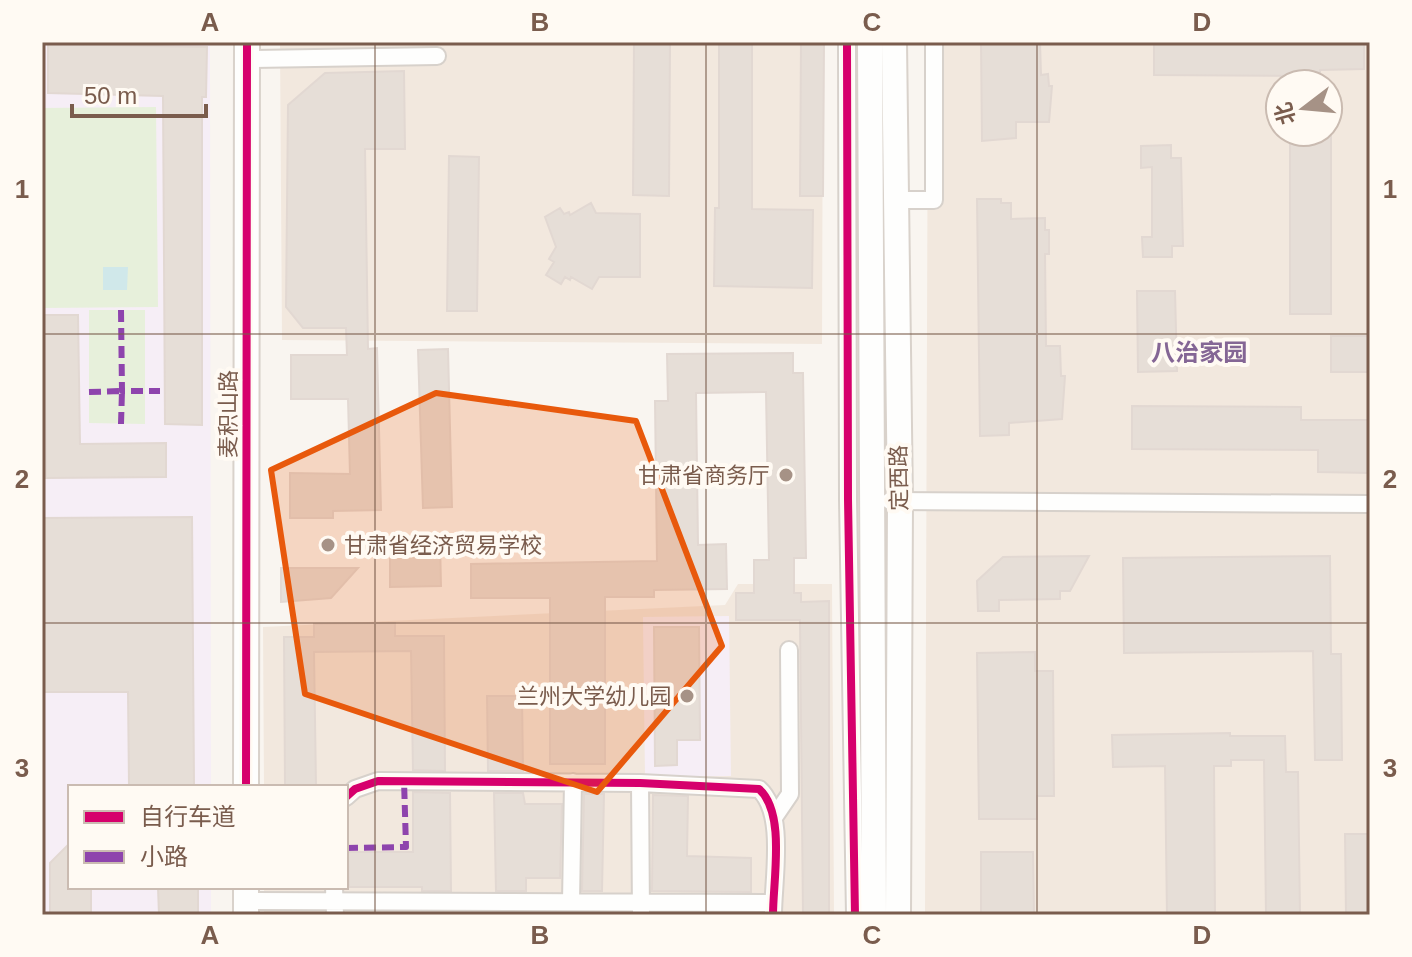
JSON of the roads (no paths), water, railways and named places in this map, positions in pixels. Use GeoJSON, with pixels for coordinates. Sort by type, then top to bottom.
{"type":"FeatureCollection","features":[{"type":"Feature","properties":{"kind":"main road","name":"定西路"},"geometry":{"type":"LineString","coordinates":[[870,42],[859,500],[874,915]]}},
{"type":"Feature","properties":{"kind":"main road","name":"定西路"},"geometry":{"type":"LineString","coordinates":[[894,42],[900,502],[898,915]]}},
{"type":"Feature","properties":{"kind":"main road","name":"麦积山路"},"geometry":{"type":"LineString","coordinates":[[246,785],[247,50]]}},
{"type":"Feature","properties":{"kind":"street"},"geometry":{"type":"LineString","coordinates":[[847,42],[859,500],[855,915]]}},
{"type":"Feature","properties":{"kind":"street"},"geometry":{"type":"LineString","coordinates":[[894,200],[934,200],[934,42]]}},
{"type":"Feature","properties":{"kind":"street"},"geometry":{"type":"LineString","coordinates":[[247,50],[437,56]]}},
{"type":"Feature","properties":{"kind":"street"},"geometry":{"type":"LineString","coordinates":[[859,500],[1370,504]]}},
{"type":"Feature","properties":{"kind":"street"},"geometry":{"type":"LineString","coordinates":[[775,816],[790,794],[789,650]]}},
{"type":"Feature","properties":{"kind":"street"},"geometry":{"type":"LineString","coordinates":[[246,901],[571,902],[640,909],[773,909],[775,816],[769,798],[759,789],[640,783],[378,781],[355,789],[348,795]]}},
{"type":"Feature","properties":{"kind":"street"},"geometry":{"type":"LineString","coordinates":[[571,902],[573,782]]}},
{"type":"Feature","properties":{"kind":"street"},"geometry":{"type":"LineString","coordinates":[[640,783],[640,909]]}},
{"type":"Feature","properties":{"kind":"water"},"geometry":{"type":"Polygon","coordinates":[[[103,267],[128,267],[127,290],[103,290],[103,267]]]}},
{"type":"Feature","properties":{"kind":"place","name":"甘肃省商务厅"},"geometry":{"type":"Point","coordinates":[786,475]}},
{"type":"Feature","properties":{"kind":"place","name":"甘肃省经济贸易学校"},"geometry":{"type":"Point","coordinates":[328,545]}},
{"type":"Feature","properties":{"kind":"place","name":"兰州大学幼儿园"},"geometry":{"type":"Point","coordinates":[687,696]}},
{"type":"Feature","properties":{"kind":"district","name":"八治家园"},"geometry":{"type":"Point","coordinates":[1199,352]}}]}
